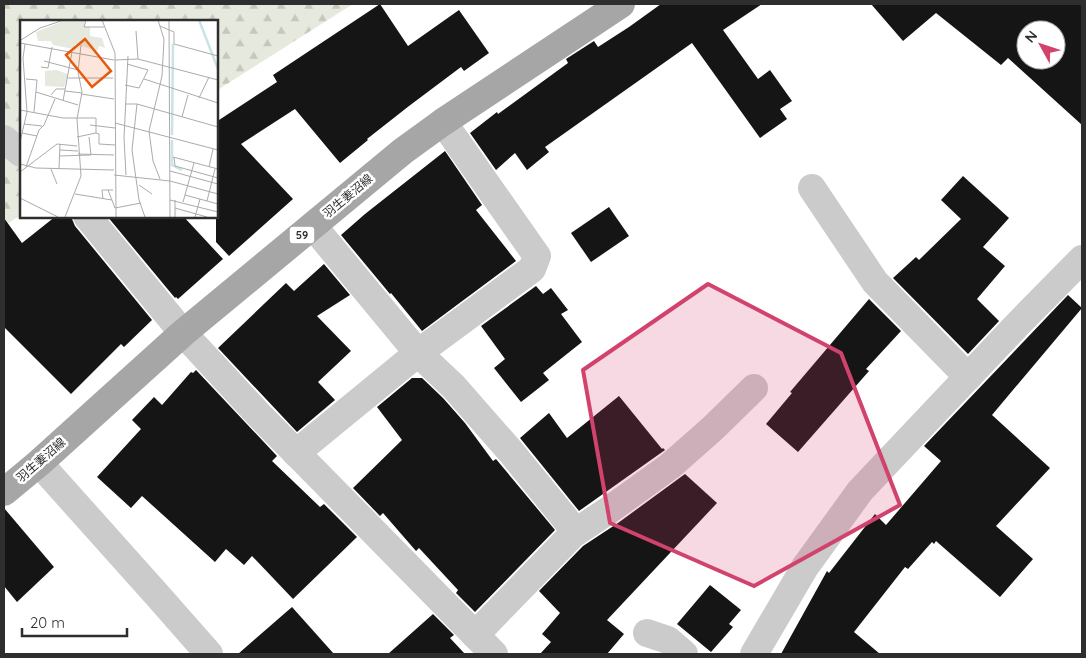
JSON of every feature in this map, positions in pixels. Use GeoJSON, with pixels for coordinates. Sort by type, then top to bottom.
{"type":"FeatureCollection","features":[{"type":"Feature","properties":{"kind":"main road","name":"羽生妻沼線"},"geometry":{"type":"LineString","coordinates":[[4,492],[39,463],[183,333],[403,151],[443,122],[621,4]]}},
{"type":"Feature","properties":{"kind":"street"},"geometry":{"type":"LineString","coordinates":[[296,453],[418,353],[532,269],[537,256],[443,122]]}},
{"type":"Feature","properties":{"kind":"street"},"geometry":{"type":"LineString","coordinates":[[4,139],[20,152]]}},
{"type":"Feature","properties":{"kind":"street"},"geometry":{"type":"LineString","coordinates":[[812,188],[875,282],[968,377]]}},
{"type":"Feature","properties":{"kind":"street"},"geometry":{"type":"LineString","coordinates":[[89,218],[183,333],[259,416],[494,654]]}},
{"type":"Feature","properties":{"kind":"street"},"geometry":{"type":"LineString","coordinates":[[313,226],[418,353],[454,387],[511,452],[576,532]]}},
{"type":"Feature","properties":{"kind":"street"},"geometry":{"type":"LineString","coordinates":[[754,654],[805,568],[860,491],[1082,258]]}},
{"type":"Feature","properties":{"kind":"street"},"geometry":{"type":"LineString","coordinates":[[475,635],[576,532],[610,510],[670,466],[754,388]]}},
{"type":"Feature","properties":{"kind":"street"},"geometry":{"type":"LineString","coordinates":[[39,463],[209,654]]}},
{"type":"Feature","properties":{"kind":"street"},"geometry":{"type":"LineString","coordinates":[[647,633],[668,640],[684,654]]}},
{"type":"Feature","properties":{"kind":"highlighted area"},"geometry":{"type":"Polygon","coordinates":[[[708,284],[841,353],[900,505],[754,586],[610,523],[583,370],[708,284]]]}},
{"type":"Feature","properties":{"kind":"green space"},"geometry":{"type":"Polygon","coordinates":[[[4,4],[353,4],[218,90],[218,20],[20,20],[20,216],[4,226],[4,4]]]}},
{"type":"Feature","properties":{"kind":"building"},"geometry":{"type":"Polygon","coordinates":[[[380,4],[408,46],[459,10],[489,53],[464,71],[461,67],[367,139],[340,163],[295,109],[241,144],[293,199],[229,256],[216,242],[216,218],[218,218],[218,119],[277,82],[273,75],[380,4]]]}},
{"type":"Feature","properties":{"kind":"building"},"geometry":{"type":"Polygon","coordinates":[[[661,4],[762,4],[723,30],[758,79],[770,70],[792,101],[780,109],[787,119],[760,138],[692,43],[545,147],[549,152],[527,170],[515,153],[496,170],[470,133],[568,63],[566,59],[594,41],[598,47],[661,4]]]}},
{"type":"Feature","properties":{"kind":"building"},"geometry":{"type":"Polygon","coordinates":[[[871,4],[1082,4],[1082,125],[1021,70],[1066,70],[1066,20],[1016,20],[1016,65],[1008,58],[1001,65],[936,13],[903,41],[871,4]]]}},
{"type":"Feature","properties":{"kind":"building"},"geometry":{"type":"Polygon","coordinates":[[[445,151],[482,205],[476,210],[516,261],[422,331],[341,235],[445,151]]]}},
{"type":"Feature","properties":{"kind":"building"},"geometry":{"type":"Polygon","coordinates":[[[963,176],[1009,218],[983,247],[1005,266],[977,299],[999,321],[968,354],[893,278],[916,257],[919,260],[961,219],[941,200],[963,176]]]}},
{"type":"Feature","properties":{"kind":"building"},"geometry":{"type":"Polygon","coordinates":[[[609,207],[629,236],[591,262],[571,233],[609,207]]]}},
{"type":"Feature","properties":{"kind":"building"},"geometry":{"type":"Polygon","coordinates":[[[4,218],[22,243],[53,218],[72,218],[75,226],[152,320],[124,347],[121,344],[71,394],[4,327],[4,218]]]}},
{"type":"Feature","properties":{"kind":"building"},"geometry":{"type":"Polygon","coordinates":[[[109,218],[185,218],[223,259],[178,299],[175,298],[109,218]]]}},
{"type":"Feature","properties":{"kind":"building"},"geometry":{"type":"Polygon","coordinates":[[[324,264],[350,295],[317,316],[351,351],[318,382],[335,400],[297,432],[218,348],[286,283],[294,291],[324,264]]]}},
{"type":"Feature","properties":{"kind":"building"},"geometry":{"type":"Polygon","coordinates":[[[536,286],[543,294],[551,288],[568,310],[561,314],[582,342],[543,373],[549,380],[521,402],[494,368],[505,359],[481,326],[536,286]]]}},
{"type":"Feature","properties":{"kind":"building"},"geometry":{"type":"Polygon","coordinates":[[[1068,295],[1082,308],[992,415],[1050,468],[996,526],[1033,559],[1000,597],[936,541],[934,544],[932,542],[908,569],[905,567],[854,632],[880,654],[781,654],[827,571],[829,573],[875,514],[886,525],[941,461],[924,446],[1068,295]]]}},
{"type":"Feature","properties":{"kind":"building"},"geometry":{"type":"Polygon","coordinates":[[[869,299],[901,331],[866,369],[869,371],[798,452],[766,424],[792,393],[790,392],[869,299]]]}},
{"type":"Feature","properties":{"kind":"building"},"geometry":{"type":"Polygon","coordinates":[[[196,370],[277,456],[272,461],[320,507],[324,504],[357,537],[293,599],[252,556],[244,565],[226,549],[215,562],[142,496],[131,508],[97,477],[141,429],[132,420],[154,397],[162,405],[191,372],[193,373],[196,370]]]}},
{"type":"Feature","properties":{"kind":"building"},"geometry":{"type":"Polygon","coordinates":[[[412,378],[422,378],[443,398],[465,423],[493,461],[496,459],[555,530],[475,612],[456,593],[458,590],[419,548],[416,551],[383,513],[380,516],[353,488],[402,440],[377,407],[412,378]]]}},
{"type":"Feature","properties":{"kind":"building"},"geometry":{"type":"Polygon","coordinates":[[[619,396],[662,449],[665,450],[579,511],[520,438],[549,413],[567,438],[619,396]]]}},
{"type":"Feature","properties":{"kind":"building"},"geometry":{"type":"Polygon","coordinates":[[[685,474],[717,503],[607,620],[624,634],[607,654],[540,654],[551,642],[542,634],[560,613],[539,591],[583,546],[685,474]]]}},
{"type":"Feature","properties":{"kind":"building"},"geometry":{"type":"Polygon","coordinates":[[[4,508],[54,567],[17,602],[4,586],[4,508]]]}},
{"type":"Feature","properties":{"kind":"building"},"geometry":{"type":"Polygon","coordinates":[[[710,585],[741,610],[729,624],[733,627],[711,652],[677,624],[710,585]]]}},
{"type":"Feature","properties":{"kind":"building"},"geometry":{"type":"Polygon","coordinates":[[[292,607],[334,654],[238,654],[292,607]]]}},
{"type":"Feature","properties":{"kind":"building"},"geometry":{"type":"Polygon","coordinates":[[[433,614],[454,635],[450,638],[465,654],[388,654],[433,614]]]}}]}
